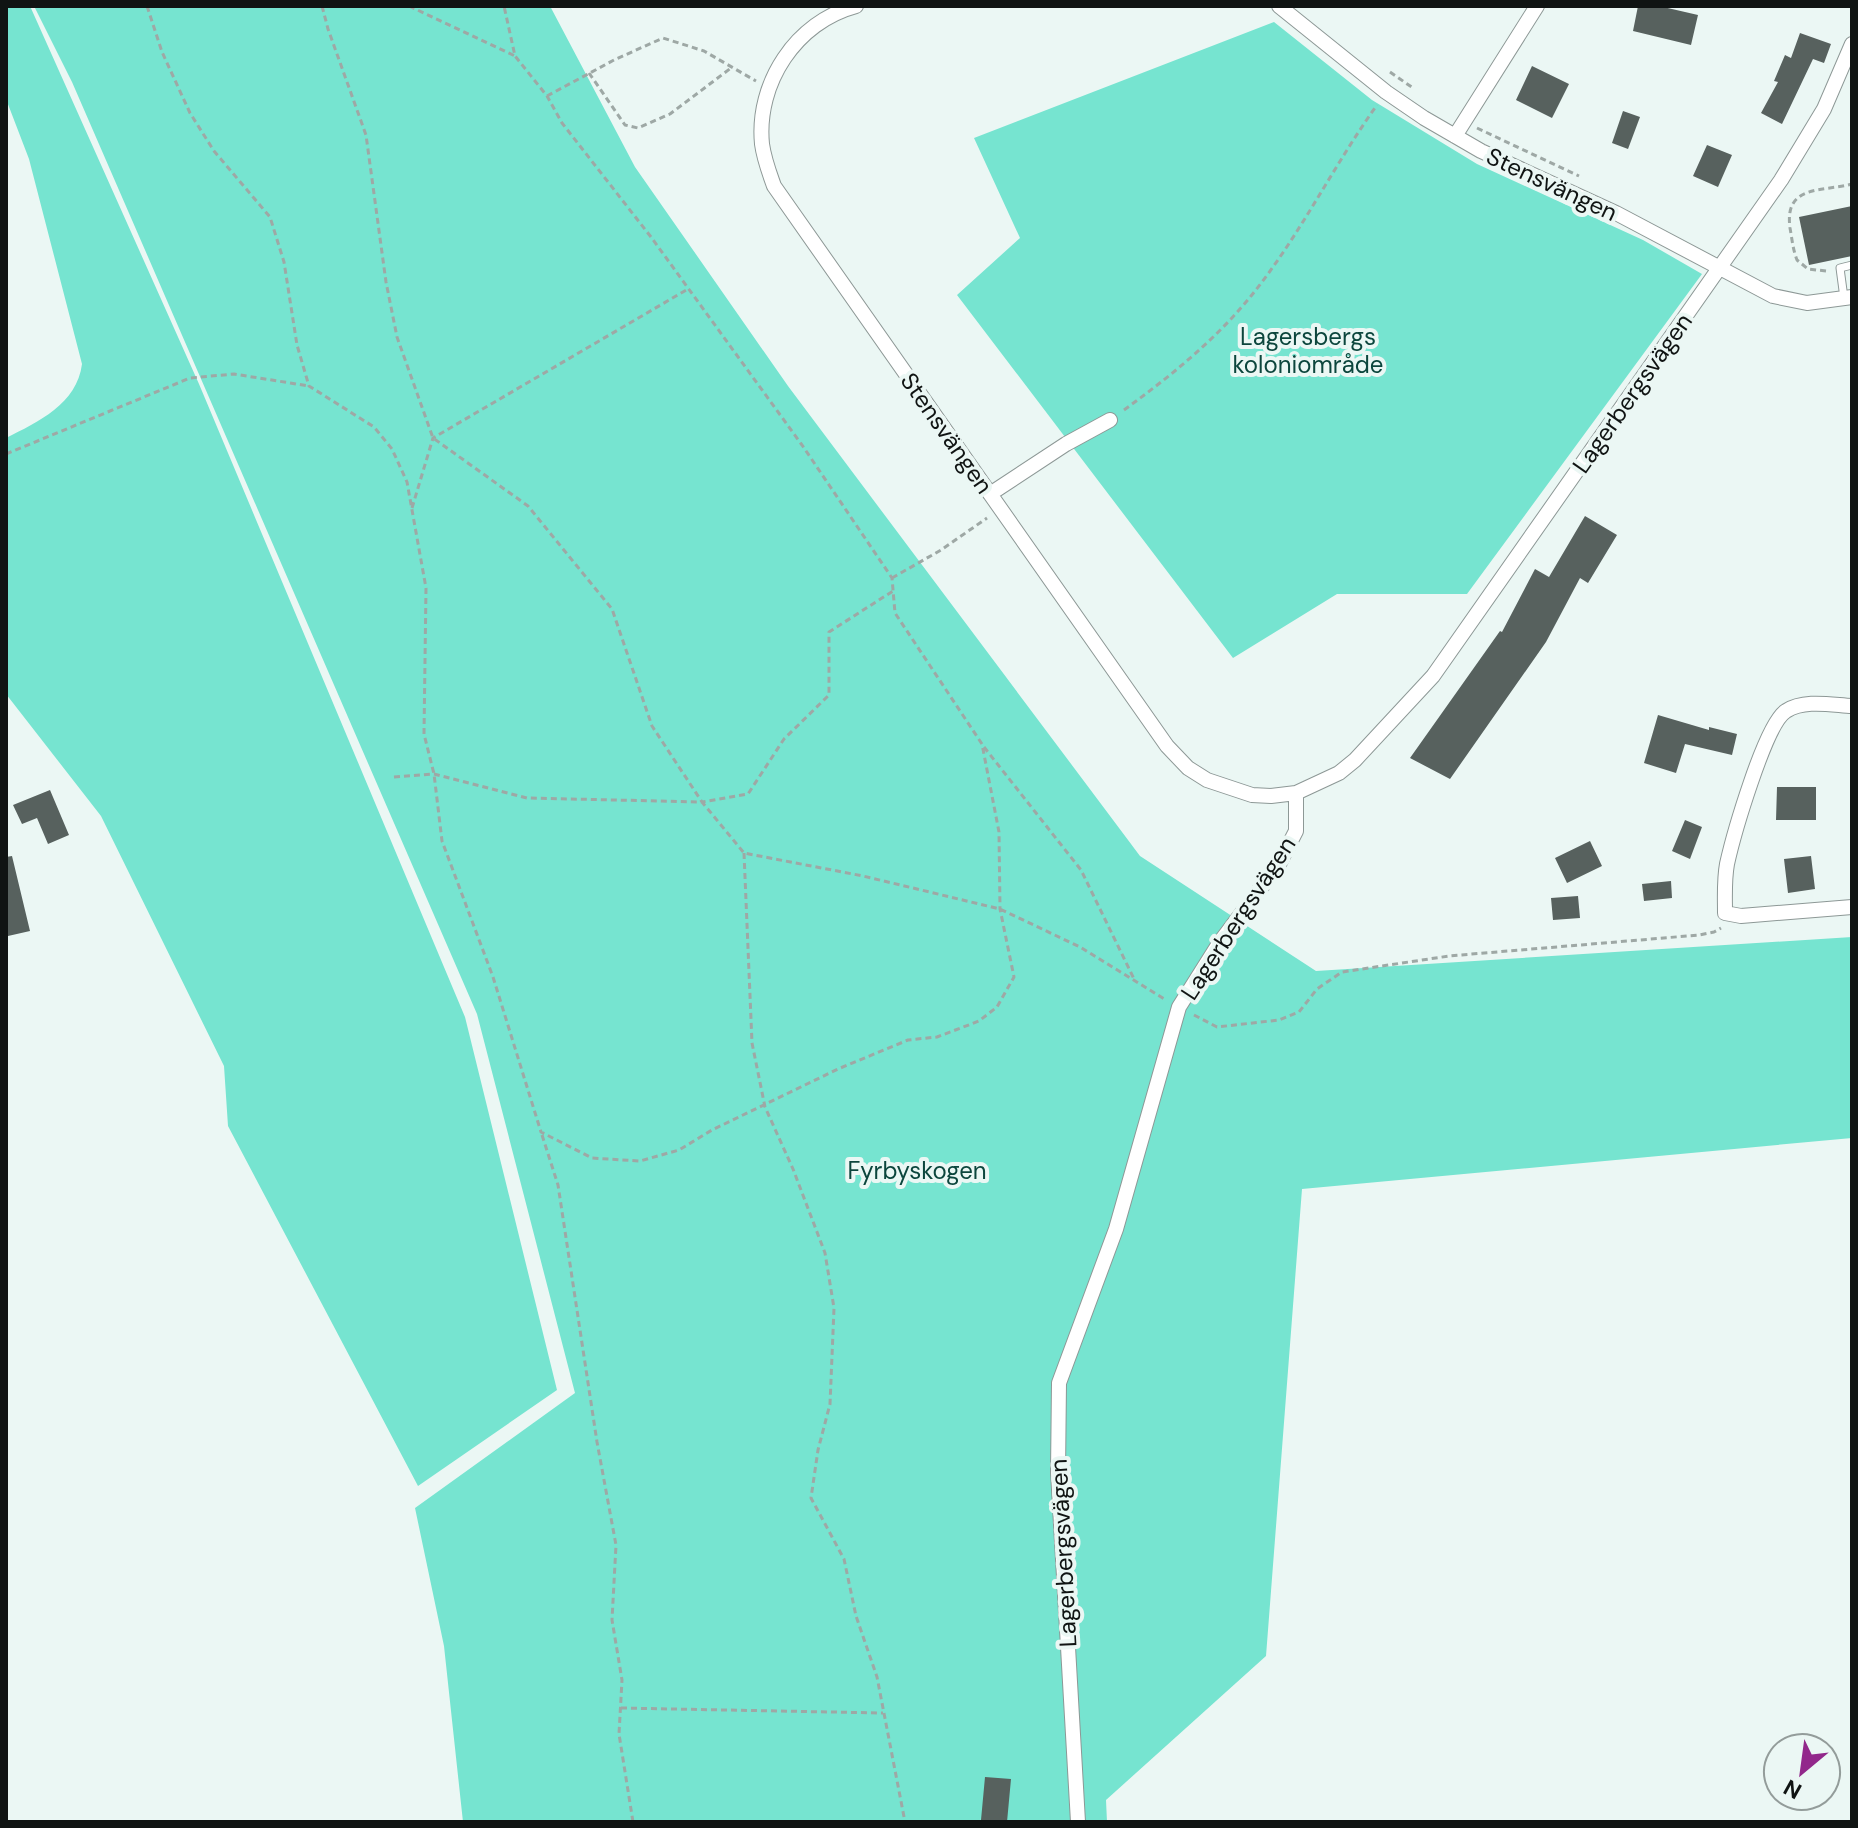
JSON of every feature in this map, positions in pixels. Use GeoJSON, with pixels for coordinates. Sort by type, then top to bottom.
{"type":"FeatureCollection","features":[{"type":"Feature","properties":{"kind":"street","name":"Stensvängen"},"geometry":{"type":"LineString","coordinates":[[856,6],[824,19],[809,31],[782,60],[768,88],[763,105],[762,146],[774,186],[1167,746],[1188,768],[1207,780],[1252,795],[1296,793]]}},
{"type":"Feature","properties":{"kind":"street","name":"Stensvängen"},"geometry":{"type":"LineString","coordinates":[[1279,6],[1386,92],[1455,136],[1616,213],[1754,288],[1790,301],[1807,303],[1848,297]]}},
{"type":"Feature","properties":{"kind":"street"},"geometry":{"type":"LineString","coordinates":[[1455,136],[1537,6]]}},
{"type":"Feature","properties":{"kind":"street","name":"Lagerbergsvägen"},"geometry":{"type":"LineString","coordinates":[[1078,1822],[1058,1472],[1059,1383],[1116,1229],[1179,1007],[1220,942],[1279,864],[1290,844],[1296,831],[1296,793],[1339,773],[1355,760],[1433,676],[1804,145],[1839,78],[1852,44]]}},
{"type":"Feature","properties":{"kind":"street"},"geometry":{"type":"LineString","coordinates":[[990,494],[1066,444],[1110,420]]}},
{"type":"Feature","properties":{"kind":"street"},"geometry":{"type":"LineString","coordinates":[[1852,706],[1797,706],[1784,711],[1775,722],[1733,841],[1725,886],[1725,913],[1741,916],[1852,907]]}},
{"type":"Feature","properties":{"kind":"lane"},"geometry":{"type":"LineString","coordinates":[[1848,297],[1840,268],[1852,265]]}},
{"type":"Feature","properties":{"kind":"path"},"geometry":{"type":"LineString","coordinates":[[147,6],[162,52],[190,113],[214,151],[270,217],[284,262],[297,345],[309,386]]}},
{"type":"Feature","properties":{"kind":"path"},"geometry":{"type":"LineString","coordinates":[[322,6],[366,135],[386,282],[397,337],[433,438],[528,506],[612,609],[652,726],[702,802],[744,853],[752,1043],[765,1107],[825,1253],[834,1308],[830,1404],[818,1450],[811,1498],[844,1559],[856,1616],[877,1677],[905,1822]]}},
{"type":"Feature","properties":{"kind":"path"},"geometry":{"type":"LineString","coordinates":[[409,6],[515,56],[547,96],[562,123],[689,288],[802,445],[892,578],[895,613],[982,744],[1081,870],[1135,981]]}},
{"type":"Feature","properties":{"kind":"path"},"geometry":{"type":"LineString","coordinates":[[504,6],[515,56]]}},
{"type":"Feature","properties":{"kind":"path"},"geometry":{"type":"LineString","coordinates":[[547,96],[663,38],[704,51],[768,88]]}},
{"type":"Feature","properties":{"kind":"path"},"geometry":{"type":"LineString","coordinates":[[589,73],[625,125],[638,128],[670,114],[732,68]]}},
{"type":"Feature","properties":{"kind":"path"},"geometry":{"type":"LineString","coordinates":[[1390,72],[1423,95]]}},
{"type":"Feature","properties":{"kind":"path"},"geometry":{"type":"LineString","coordinates":[[1110,420],[1205,346],[1256,290],[1386,92]]}},
{"type":"Feature","properties":{"kind":"path"},"geometry":{"type":"LineString","coordinates":[[1465,122],[1579,176]]}},
{"type":"Feature","properties":{"kind":"path"},"geometry":{"type":"LineString","coordinates":[[1840,268],[1822,272],[1802,265],[1794,252],[1788,215],[1793,202],[1806,193],[1852,184]]}},
{"type":"Feature","properties":{"kind":"path"},"geometry":{"type":"LineString","coordinates":[[411,512],[433,438],[689,288]]}},
{"type":"Feature","properties":{"kind":"path"},"geometry":{"type":"LineString","coordinates":[[6,454],[190,378],[234,374],[309,386],[374,427],[392,449],[407,482],[426,588],[424,734],[434,774],[442,841],[493,977],[558,1185],[616,1545],[612,1620],[622,1680],[619,1734],[633,1822]]}},
{"type":"Feature","properties":{"kind":"path"},"geometry":{"type":"LineString","coordinates":[[892,578],[941,550],[1000,509]]}},
{"type":"Feature","properties":{"kind":"path"},"geometry":{"type":"LineString","coordinates":[[394,777],[434,774],[527,798],[702,802],[748,794],[784,739],[829,695],[829,632],[893,591]]}},
{"type":"Feature","properties":{"kind":"path"},"geometry":{"type":"LineString","coordinates":[[541,1132],[592,1158],[640,1161],[679,1150],[712,1130],[838,1069],[908,1040],[937,1037],[979,1021],[997,1007],[1014,977],[1000,909],[999,832],[982,744]]}},
{"type":"Feature","properties":{"kind":"path"},"geometry":{"type":"LineString","coordinates":[[744,853],[863,876],[1000,909],[1080,947],[1217,1027],[1279,1020],[1299,1012],[1317,989],[1342,972],[1449,956],[1699,935],[1721,927],[1725,923],[1725,913]]}},
{"type":"Feature","properties":{"kind":"path"},"geometry":{"type":"LineString","coordinates":[[621,1708],[883,1713]]}},
{"type":"Feature","properties":{"kind":"green space"},"geometry":{"type":"Polygon","coordinates":[[[6,6],[30,6],[199,384],[465,1017],[557,1390],[418,1486],[228,1126],[224,1066],[101,816],[6,694],[6,438],[43,418],[64,401],[79,378],[82,364],[29,159],[6,99],[6,6]]]}},
{"type":"Feature","properties":{"kind":"green space","name":"Fyrbyskogen"},"geometry":{"type":"Polygon","coordinates":[[[34,6],[550,6],[635,167],[788,386],[1140,856],[1316,971],[1852,937],[1852,1138],[1302,1189],[1266,1656],[1106,1800],[1107,1822],[463,1822],[444,1646],[415,1508],[575,1393],[477,1014],[72,82],[34,6]]]}},
{"type":"Feature","properties":{"kind":"green space","name":"Lagersbergs koloniområde"},"geometry":{"type":"Polygon","coordinates":[[[1274,22],[1372,100],[1477,164],[1643,240],[1702,274],[1467,594],[1337,594],[1233,658],[957,295],[1020,238],[974,138],[1274,22]]]}},
{"type":"Feature","properties":{"kind":"building"},"geometry":{"type":"Polygon","coordinates":[[[1638,6],[1659,6],[1698,15],[1691,45],[1633,31],[1638,6]]]}},
{"type":"Feature","properties":{"kind":"building"},"geometry":{"type":"Polygon","coordinates":[[[1800,33],[1831,44],[1824,63],[1813,59],[1782,124],[1761,113],[1778,82],[1774,81],[1785,55],[1791,58],[1800,33]]]}},
{"type":"Feature","properties":{"kind":"building"},"geometry":{"type":"Polygon","coordinates":[[[1532,66],[1569,84],[1552,118],[1516,100],[1532,66]]]}},
{"type":"Feature","properties":{"kind":"building"},"geometry":{"type":"Polygon","coordinates":[[[1623,111],[1640,117],[1628,149],[1612,143],[1623,111]]]}},
{"type":"Feature","properties":{"kind":"building"},"geometry":{"type":"Polygon","coordinates":[[[1707,145],[1732,155],[1718,187],[1693,176],[1707,145]]]}},
{"type":"Feature","properties":{"kind":"building"},"geometry":{"type":"Polygon","coordinates":[[[1852,206],[1852,256],[1809,265],[1799,217],[1852,206]]]}},
{"type":"Feature","properties":{"kind":"building"},"geometry":{"type":"Polygon","coordinates":[[[1585,516],[1617,535],[1588,583],[1580,578],[1546,642],[1450,779],[1410,758],[1502,632],[1535,569],[1549,577],[1585,516]]]}},
{"type":"Feature","properties":{"kind":"building"},"geometry":{"type":"Polygon","coordinates":[[[1658,715],[1709,730],[1709,727],[1737,734],[1732,755],[1685,744],[1676,773],[1644,763],[1658,715]]]}},
{"type":"Feature","properties":{"kind":"building"},"geometry":{"type":"Polygon","coordinates":[[[1777,787],[1816,787],[1816,820],[1776,820],[1777,787]]]}},
{"type":"Feature","properties":{"kind":"building"},"geometry":{"type":"Polygon","coordinates":[[[50,790],[69,835],[48,844],[37,818],[22,824],[13,805],[50,790]]]}},
{"type":"Feature","properties":{"kind":"building"},"geometry":{"type":"Polygon","coordinates":[[[1685,820],[1702,827],[1690,859],[1672,851],[1685,820]]]}},
{"type":"Feature","properties":{"kind":"building"},"geometry":{"type":"Polygon","coordinates":[[[1590,841],[1602,866],[1567,883],[1555,858],[1590,841]]]}},
{"type":"Feature","properties":{"kind":"building"},"geometry":{"type":"Polygon","coordinates":[[[12,856],[30,931],[8,936],[6,857],[12,856]]]}},
{"type":"Feature","properties":{"kind":"building"},"geometry":{"type":"Polygon","coordinates":[[[1811,856],[1815,889],[1788,893],[1784,859],[1811,856]]]}},
{"type":"Feature","properties":{"kind":"building"},"geometry":{"type":"Polygon","coordinates":[[[1671,881],[1672,898],[1644,901],[1642,884],[1671,881]]]}},
{"type":"Feature","properties":{"kind":"building"},"geometry":{"type":"Polygon","coordinates":[[[1578,896],[1580,918],[1553,920],[1551,898],[1578,896]]]}},
{"type":"Feature","properties":{"kind":"building"},"geometry":{"type":"Polygon","coordinates":[[[985,1777],[1011,1779],[1007,1822],[981,1820],[985,1777]]]}}]}
